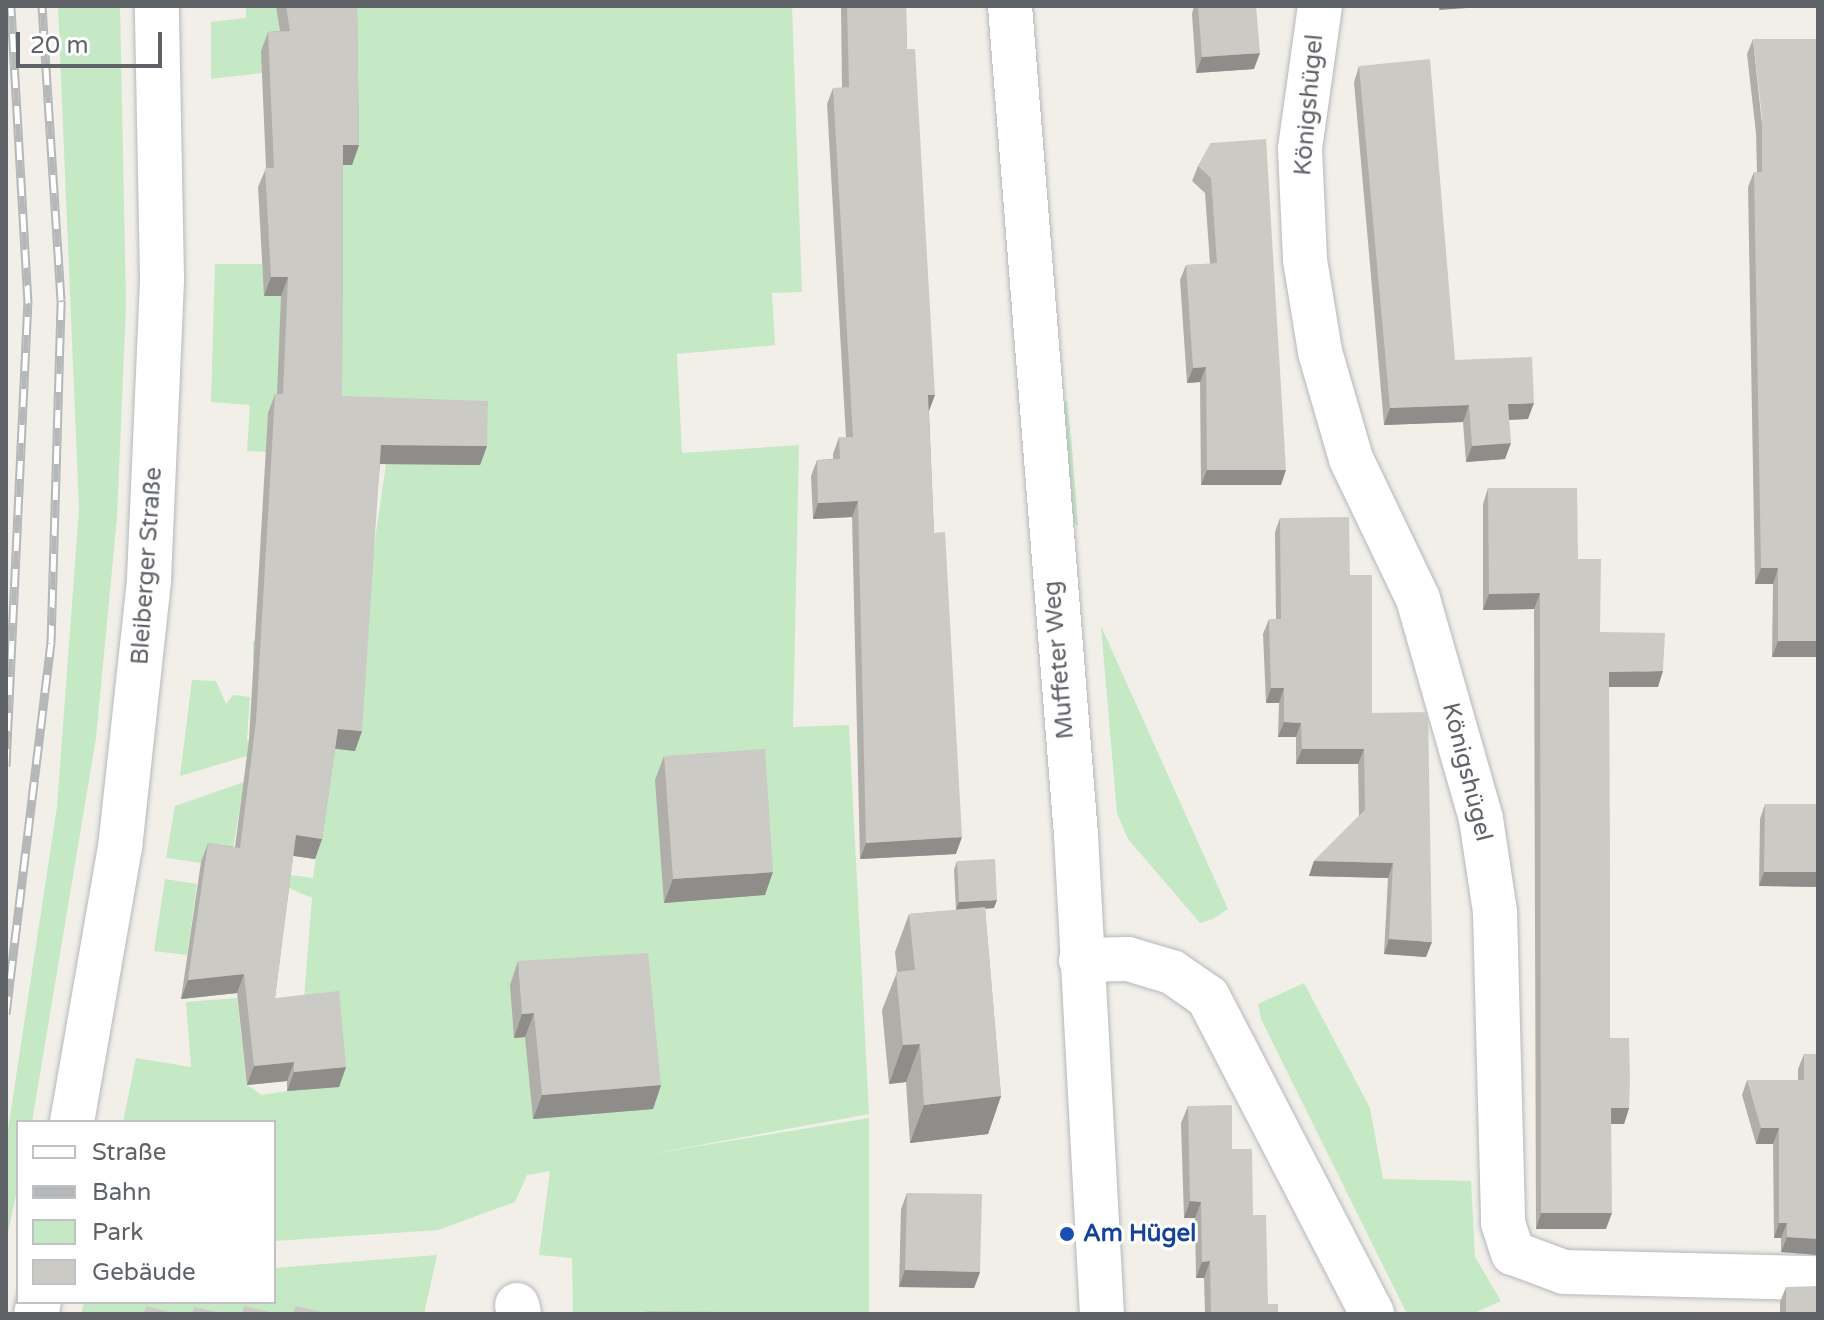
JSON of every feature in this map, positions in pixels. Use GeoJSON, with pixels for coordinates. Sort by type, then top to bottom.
{"type":"FeatureCollection","features":[{"type":"Feature","properties":{"kind":"street","name":"Bleiberger Straße"},"geometry":{"type":"LineString","coordinates":[[72,1120],[120,848],[149,579],[162,277],[157,6]]}},
{"type":"Feature","properties":{"kind":"street","name":"Muffeter Weg"},"geometry":{"type":"LineString","coordinates":[[1010,6],[1081,960],[1102,1314]]}},
{"type":"Feature","properties":{"kind":"street","name":"Königshügel"},"geometry":{"type":"LineString","coordinates":[[1320,6],[1300,149],[1305,260],[1320,352],[1351,459],[1418,599],[1481,819],[1495,912],[1503,1223],[1513,1253],[1564,1272],[1818,1278]]}},
{"type":"Feature","properties":{"kind":"street"},"geometry":{"type":"LineString","coordinates":[[1081,960],[1128,959],[1172,972],[1208,997],[1372,1314]]}},
{"type":"Feature","properties":{"kind":"green space"},"geometry":{"type":"Polygon","coordinates":[[[58,6],[120,6],[126,305],[117,517],[96,738],[32,1120],[16,1120],[16,1195],[6,1241],[6,1143],[57,807],[79,509],[58,6]]]}},
{"type":"Feature","properties":{"kind":"green space"},"geometry":{"type":"Polygon","coordinates":[[[246,6],[792,6],[802,292],[772,293],[775,345],[677,354],[682,453],[799,445],[793,727],[849,725],[869,1114],[645,1155],[869,1118],[869,1314],[573,1314],[572,1258],[539,1255],[550,1171],[527,1175],[515,1202],[438,1230],[276,1241],[276,1120],[123,1120],[136,1058],[191,1067],[186,1002],[237,998],[247,1085],[262,1095],[287,1091],[303,1012],[312,898],[244,869],[313,878],[325,793],[247,756],[180,776],[192,680],[216,681],[226,704],[233,695],[250,697],[247,740],[355,750],[253,659],[253,641],[359,648],[387,458],[247,451],[250,405],[211,402],[215,264],[262,264],[265,296],[336,293],[262,51],[262,73],[211,79],[211,22],[246,18],[246,6]]]}},
{"type":"Feature","properties":{"kind":"green space"},"geometry":{"type":"Polygon","coordinates":[[[1067,401],[1078,526],[1065,513],[1057,402],[1067,401]]]}},
{"type":"Feature","properties":{"kind":"green space"},"geometry":{"type":"Polygon","coordinates":[[[1101,626],[1228,909],[1213,919],[1200,923],[1128,839],[1117,813],[1101,626]]]}},
{"type":"Feature","properties":{"kind":"green space"},"geometry":{"type":"Polygon","coordinates":[[[244,782],[230,867],[166,858],[175,806],[244,782]]]}},
{"type":"Feature","properties":{"kind":"green space"},"geometry":{"type":"Polygon","coordinates":[[[165,879],[197,884],[187,955],[154,951],[165,879]]]}},
{"type":"Feature","properties":{"kind":"green space"},"geometry":{"type":"Polygon","coordinates":[[[1304,983],[1370,1108],[1383,1179],[1471,1181],[1475,1257],[1501,1301],[1472,1314],[1407,1314],[1261,1019],[1258,1004],[1304,983]]]}},
{"type":"Feature","properties":{"kind":"green space"},"geometry":{"type":"Polygon","coordinates":[[[437,1255],[424,1314],[81,1314],[84,1304],[276,1304],[276,1268],[437,1255]]]}},
{"type":"Feature","properties":{"kind":"building"},"geometry":{"type":"Polygon","coordinates":[[[286,6],[357,6],[359,145],[343,145],[342,396],[488,401],[487,446],[381,445],[362,731],[338,729],[322,839],[296,835],[275,998],[339,991],[346,1067],[294,1072],[294,1062],[254,1066],[244,974],[188,980],[208,843],[240,848],[256,721],[275,394],[283,394],[288,277],[271,277],[265,168],[274,168],[268,32],[290,31],[286,6]]]}},
{"type":"Feature","properties":{"kind":"building"},"geometry":{"type":"Polygon","coordinates":[[[847,6],[906,6],[907,49],[915,49],[935,395],[928,395],[934,533],[945,532],[962,837],[866,843],[858,501],[818,503],[817,460],[840,459],[839,437],[853,437],[833,88],[849,87],[847,6]]]}},
{"type":"Feature","properties":{"kind":"building"},"geometry":{"type":"Polygon","coordinates":[[[1198,6],[1256,6],[1260,53],[1202,57],[1198,6]]]}},
{"type":"Feature","properties":{"kind":"building"},"geometry":{"type":"Polygon","coordinates":[[[1753,39],[1818,39],[1818,641],[1778,641],[1778,568],[1761,568],[1754,172],[1762,172],[1762,118],[1753,39]]]}},
{"type":"Feature","properties":{"kind":"building"},"geometry":{"type":"Polygon","coordinates":[[[1430,59],[1455,360],[1532,357],[1534,403],[1508,404],[1511,443],[1472,446],[1469,405],[1390,408],[1359,66],[1430,59]]]}},
{"type":"Feature","properties":{"kind":"building"},"geometry":{"type":"Polygon","coordinates":[[[1266,139],[1286,470],[1207,470],[1206,367],[1193,368],[1186,265],[1217,263],[1211,178],[1198,166],[1211,143],[1266,139]]]}},
{"type":"Feature","properties":{"kind":"building"},"geometry":{"type":"Polygon","coordinates":[[[1488,488],[1577,488],[1578,559],[1601,559],[1600,632],[1665,633],[1663,671],[1609,672],[1610,1038],[1629,1038],[1630,1079],[1629,1108],[1611,1108],[1612,1213],[1541,1213],[1540,593],[1489,594],[1488,488]]]}},
{"type":"Feature","properties":{"kind":"building"},"geometry":{"type":"Polygon","coordinates":[[[1349,517],[1350,575],[1372,575],[1372,713],[1428,712],[1432,942],[1389,939],[1393,863],[1314,861],[1365,810],[1364,749],[1302,749],[1301,723],[1284,722],[1284,688],[1271,688],[1269,619],[1281,619],[1280,518],[1349,517]]]}},
{"type":"Feature","properties":{"kind":"building"},"geometry":{"type":"Polygon","coordinates":[[[765,749],[773,872],[673,879],[664,756],[765,749]]]}},
{"type":"Feature","properties":{"kind":"building"},"geometry":{"type":"Polygon","coordinates":[[[1765,804],[1818,804],[1818,872],[1764,872],[1765,804]]]}},
{"type":"Feature","properties":{"kind":"building"},"geometry":{"type":"Polygon","coordinates":[[[995,859],[997,900],[959,902],[957,861],[995,859]]]}},
{"type":"Feature","properties":{"kind":"building"},"geometry":{"type":"Polygon","coordinates":[[[985,907],[1001,1096],[924,1105],[920,1044],[903,1045],[896,972],[915,970],[909,914],[985,907]]]}},
{"type":"Feature","properties":{"kind":"building"},"geometry":{"type":"Polygon","coordinates":[[[648,953],[661,1085],[542,1095],[534,1013],[522,1014],[518,961],[648,953]]]}},
{"type":"Feature","properties":{"kind":"building"},"geometry":{"type":"Polygon","coordinates":[[[1804,1054],[1818,1054],[1818,1239],[1787,1237],[1787,1223],[1779,1223],[1779,1128],[1761,1128],[1747,1080],[1804,1080],[1804,1054]]]}},
{"type":"Feature","properties":{"kind":"building"},"geometry":{"type":"Polygon","coordinates":[[[1232,1105],[1232,1149],[1252,1149],[1253,1215],[1266,1215],[1268,1304],[1278,1304],[1278,1314],[1211,1314],[1210,1261],[1202,1262],[1201,1202],[1190,1201],[1188,1106],[1232,1105]]]}},
{"type":"Feature","properties":{"kind":"building"},"geometry":{"type":"Polygon","coordinates":[[[907,1193],[982,1194],[980,1272],[905,1270],[907,1193]]]}},
{"type":"Feature","properties":{"kind":"building"},"geometry":{"type":"Polygon","coordinates":[[[1818,1286],[1818,1314],[1786,1314],[1786,1287],[1818,1286]]]}},
{"type":"Feature","properties":{"kind":"building"},"geometry":{"type":"Polygon","coordinates":[[[146,1306],[177,1314],[144,1314],[146,1306]]]}},
{"type":"Feature","properties":{"kind":"building"},"geometry":{"type":"Polygon","coordinates":[[[244,1306],[278,1314],[242,1314],[244,1306]]]}},
{"type":"Feature","properties":{"kind":"building"},"geometry":{"type":"Polygon","coordinates":[[[295,1306],[332,1314],[293,1314],[295,1306]]]}},
{"type":"Feature","properties":{"kind":"building"},"geometry":{"type":"Polygon","coordinates":[[[194,1307],[226,1314],[192,1314],[194,1307]]]}},
{"type":"Feature","properties":{"kind":"building"},"geometry":{"type":"Polygon","coordinates":[[[646,1311],[732,1312],[732,1314],[646,1314],[646,1311]]]}},
{"type":"Feature","properties":{"kind":"railway"},"geometry":{"type":"LineString","coordinates":[[6,766],[28,303],[11,6]]}},
{"type":"Feature","properties":{"kind":"railway"},"geometry":{"type":"LineString","coordinates":[[6,1014],[51,643],[61,300],[42,6]]}},
{"type":"Feature","properties":{"kind":"place","name":"Am Hügel"},"geometry":{"type":"Point","coordinates":[1067,1234]}}]}
